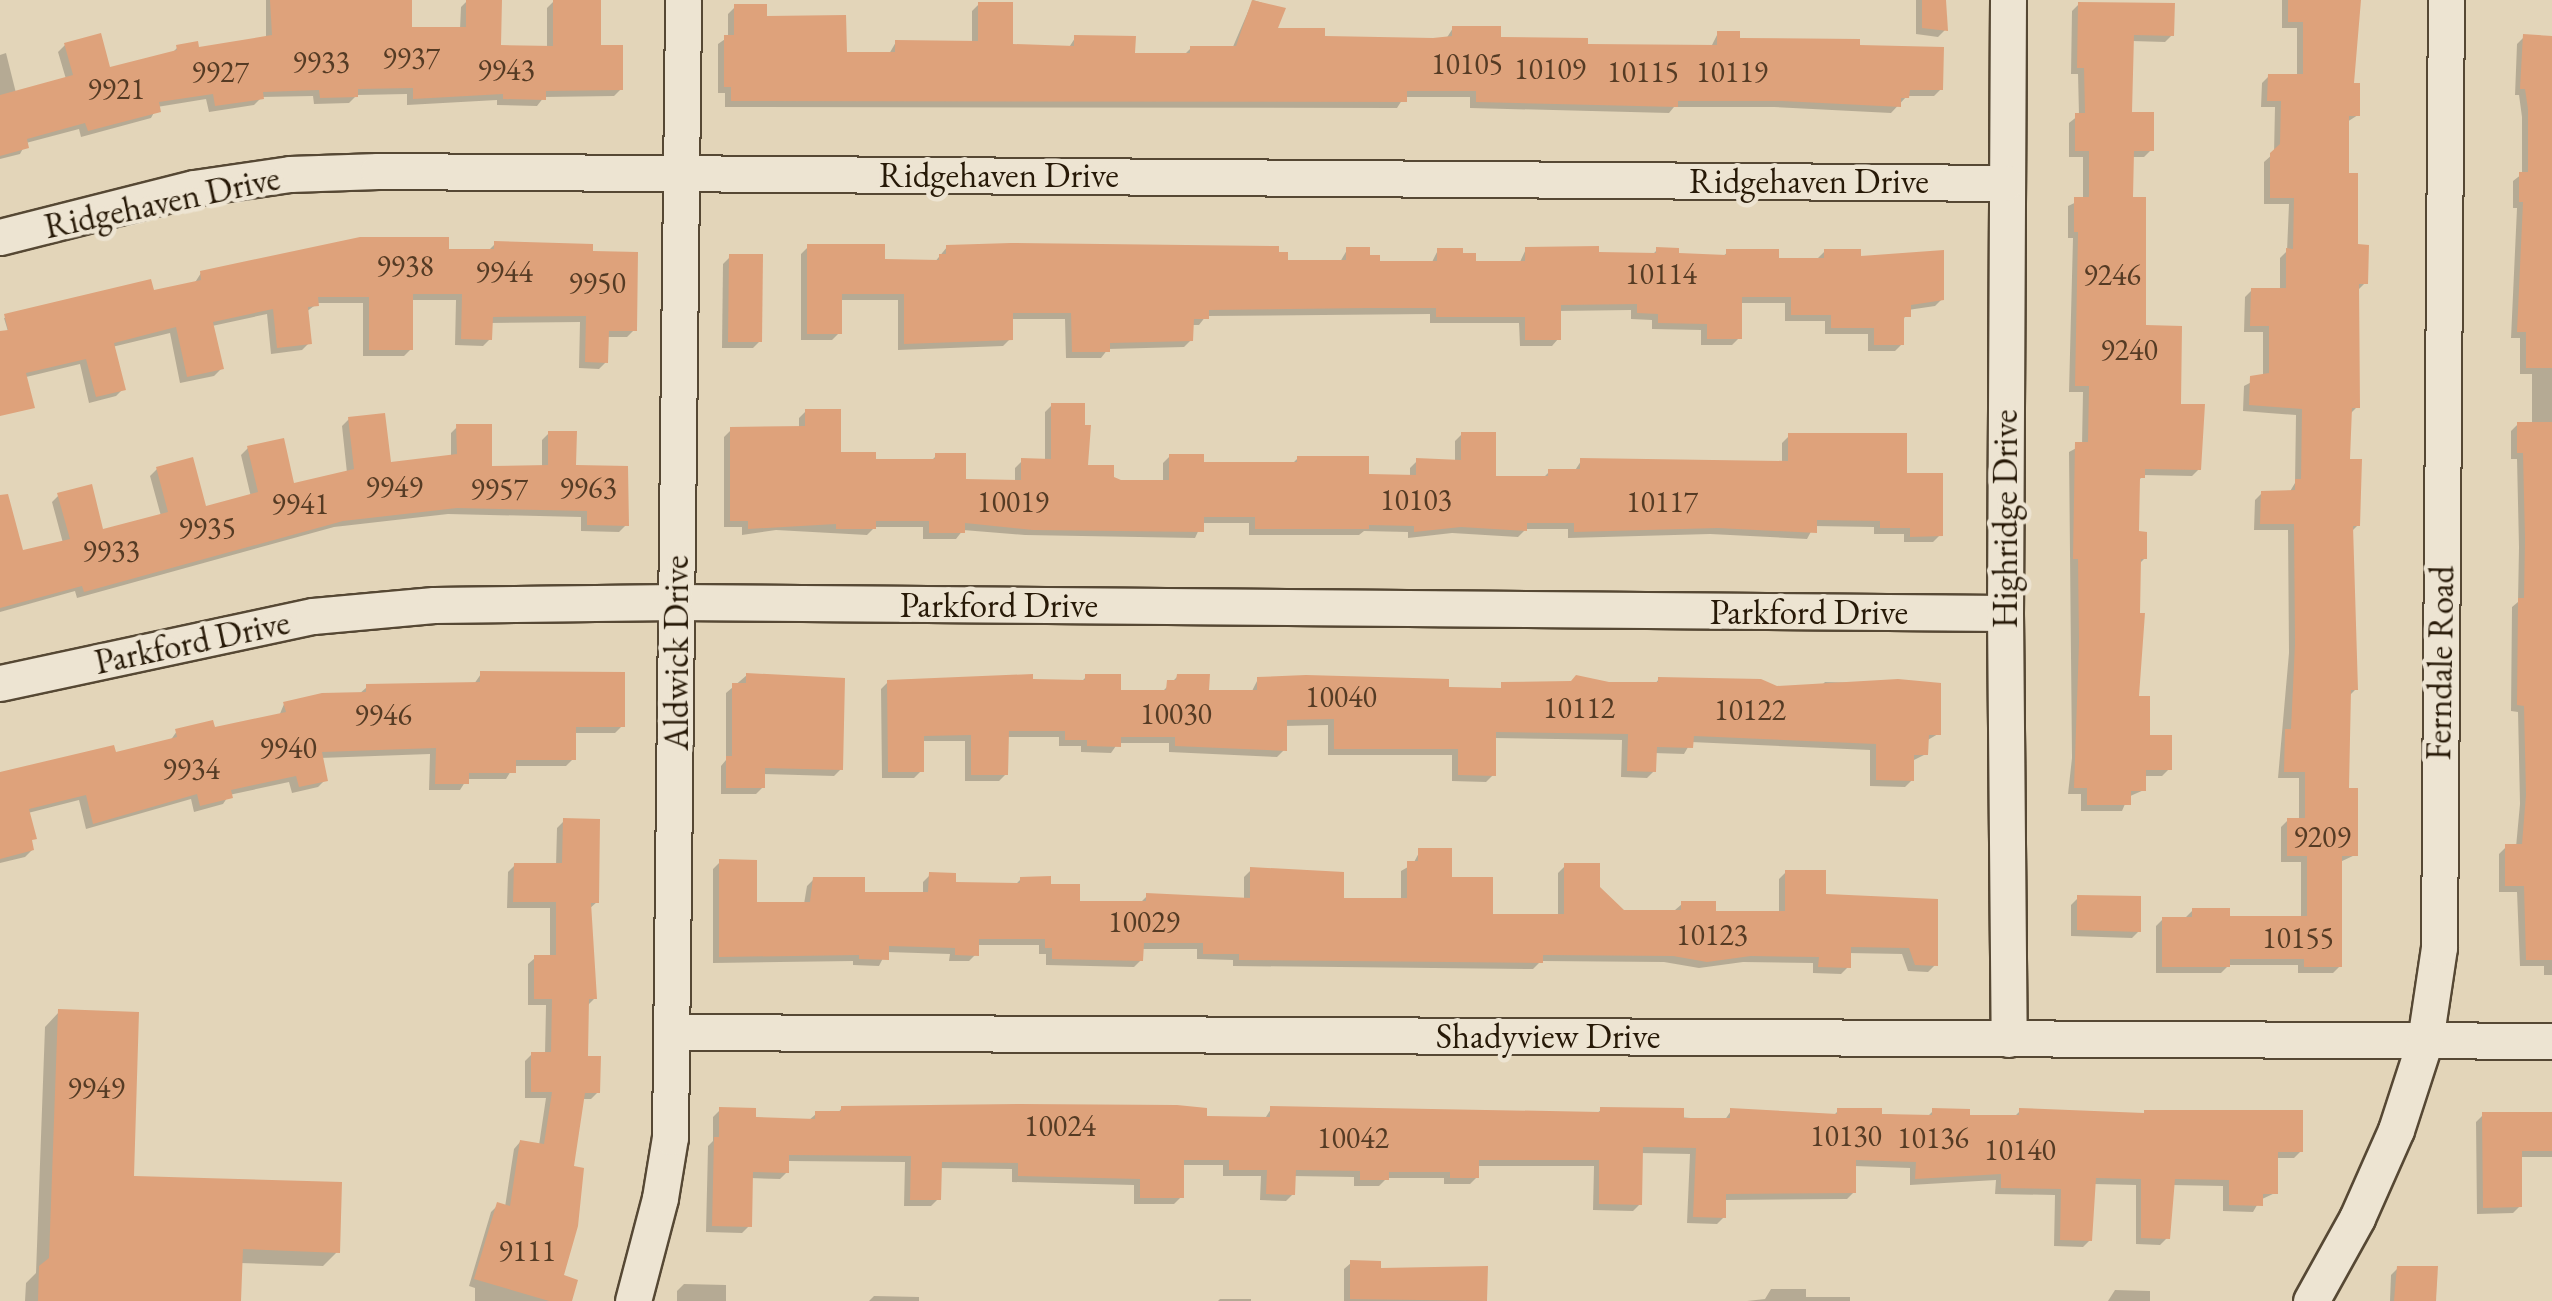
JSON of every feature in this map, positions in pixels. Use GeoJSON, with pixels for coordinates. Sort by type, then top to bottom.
{"type":"FeatureCollection","features":[{"type":"Feature","properties":{"kind":"street","name":"Aldwick Drive"},"geometry":{"type":"LineString","coordinates":[[633,1301],[660,1198],[670,1137],[682,0]]}},
{"type":"Feature","properties":{"kind":"street","name":"Highridge Drive"},"geometry":{"type":"LineString","coordinates":[[2008,0],[2005,613],[2010,1039]]}},
{"type":"Feature","properties":{"kind":"street","name":"Ferndale Road"},"geometry":{"type":"LineString","coordinates":[[2311,1301],[2357,1218],[2396,1130],[2425,1041],[2438,946],[2446,0]]}},
{"type":"Feature","properties":{"kind":"street","name":"Ridgehaven Drive"},"geometry":{"type":"LineString","coordinates":[[0,237],[194,188],[290,174],[679,172],[2005,183]]}},
{"type":"Feature","properties":{"kind":"street","name":"Parkford Drive"},"geometry":{"type":"LineString","coordinates":[[0,683],[313,616],[434,605],[676,602],[2005,613]]}},
{"type":"Feature","properties":{"kind":"street","name":"Shadyview Drive"},"geometry":{"type":"LineString","coordinates":[[672,1032],[2552,1042]]}},
{"type":"Feature","properties":{"kind":"building"},"geometry":{"type":"Polygon","coordinates":[[[270,0],[412,0],[412,27],[466,27],[466,0],[502,0],[501,45],[553,46],[553,0],[601,0],[601,45],[623,45],[623,90],[546,91],[546,100],[503,99],[503,94],[413,99],[413,88],[358,89],[358,97],[320,98],[319,90],[263,92],[264,99],[215,106],[213,94],[159,102],[161,112],[88,131],[85,123],[27,139],[29,148],[0,156],[0,95],[73,75],[64,43],[101,33],[110,67],[177,50],[176,45],[198,41],[199,47],[272,35],[270,0]]]}},
{"type":"Feature","properties":{"kind":"building"},"geometry":{"type":"Polygon","coordinates":[[[1252,0],[1286,8],[1278,28],[1325,28],[1325,36],[1433,38],[1452,36],[1452,26],[1501,26],[1501,37],[1588,38],[1588,44],[1717,45],[1717,31],[1740,31],[1740,38],[1860,39],[1860,45],[1944,47],[1943,90],[1910,90],[1909,98],[1901,98],[1901,107],[1678,101],[1678,107],[1476,102],[1476,91],[1407,91],[1407,102],[731,101],[731,87],[724,87],[724,35],[734,35],[734,4],[767,4],[767,16],[846,15],[847,52],[895,52],[895,40],[978,41],[978,2],[1013,2],[1013,44],[1074,46],[1074,35],[1136,36],[1135,53],[1190,53],[1190,46],[1236,46],[1252,0]]]}},
{"type":"Feature","properties":{"kind":"building"},"geometry":{"type":"Polygon","coordinates":[[[1922,0],[1946,0],[1948,31],[1922,28],[1922,0]]]}},
{"type":"Feature","properties":{"kind":"building"},"geometry":{"type":"Polygon","coordinates":[[[2288,0],[2361,0],[2354,83],[2360,83],[2360,116],[2349,116],[2349,173],[2358,173],[2358,244],[2369,245],[2368,284],[2359,284],[2360,408],[2352,408],[2350,459],[2362,459],[2360,526],[2353,526],[2358,690],[2351,690],[2349,788],[2358,788],[2358,856],[2342,856],[2342,967],[2304,967],[2304,959],[2230,959],[2230,967],[2162,967],[2162,917],[2192,917],[2192,908],[2230,908],[2230,916],[2307,916],[2307,856],[2287,856],[2287,818],[2305,818],[2305,772],[2284,772],[2285,729],[2291,729],[2295,644],[2294,524],[2260,524],[2261,491],[2295,490],[2295,479],[2301,479],[2302,409],[2249,405],[2250,376],[2269,373],[2269,326],[2250,326],[2251,288],[2286,288],[2286,248],[2293,249],[2294,198],[2270,198],[2270,153],[2280,144],[2281,101],[2267,101],[2268,74],[2303,74],[2303,22],[2288,22],[2288,0]]]}},
{"type":"Feature","properties":{"kind":"building"},"geometry":{"type":"Polygon","coordinates":[[[2078,2],[2175,3],[2174,36],[2134,35],[2132,112],[2154,112],[2154,151],[2134,151],[2133,197],[2146,197],[2146,325],[2182,326],[2181,404],[2205,404],[2201,470],[2145,469],[2145,478],[2140,478],[2139,531],[2147,532],[2147,559],[2141,559],[2140,613],[2145,613],[2139,696],[2150,696],[2150,735],[2172,735],[2172,770],[2146,770],[2146,791],[2131,791],[2131,805],[2087,805],[2087,788],[2074,788],[2079,642],[2078,559],[2073,559],[2075,442],[2088,442],[2089,386],[2075,386],[2078,232],[2074,232],[2074,197],[2089,197],[2089,151],[2075,151],[2075,113],[2085,113],[2084,68],[2077,68],[2078,2]]]}},
{"type":"Feature","properties":{"kind":"building"},"geometry":{"type":"Polygon","coordinates":[[[2523,34],[2552,36],[2552,368],[2526,368],[2526,332],[2517,332],[2523,202],[2519,202],[2519,172],[2528,172],[2528,109],[2525,89],[2520,89],[2523,34]]]}},
{"type":"Feature","properties":{"kind":"building"},"geometry":{"type":"Polygon","coordinates":[[[360,237],[449,237],[449,249],[494,249],[494,241],[593,244],[593,251],[638,252],[637,331],[609,331],[608,363],[585,362],[586,316],[493,317],[492,340],[461,339],[462,294],[413,294],[413,350],[369,350],[369,297],[318,297],[319,306],[308,307],[312,344],[277,348],[273,309],[213,322],[224,369],[187,377],[176,327],[114,343],[126,390],[96,397],[86,359],[26,373],[35,408],[0,416],[0,331],[8,330],[4,314],[151,279],[154,290],[201,280],[200,271],[360,237]]]}},
{"type":"Feature","properties":{"kind":"building"},"geometry":{"type":"Polygon","coordinates":[[[807,244],[885,244],[885,259],[939,260],[939,254],[946,254],[946,245],[1279,246],[1279,252],[1288,252],[1288,260],[1346,260],[1346,247],[1370,247],[1370,255],[1380,255],[1380,261],[1437,261],[1437,248],[1463,248],[1463,253],[1476,253],[1476,261],[1525,261],[1525,247],[1599,246],[1599,252],[1656,253],[1656,247],[1679,248],[1679,253],[1726,255],[1726,249],[1779,249],[1779,258],[1824,258],[1824,249],[1861,249],[1861,256],[1944,250],[1944,300],[1911,305],[1911,317],[1904,317],[1904,345],[1874,345],[1874,328],[1831,328],[1831,315],[1791,315],[1791,297],[1742,297],[1742,339],[1707,339],[1707,324],[1658,323],[1658,314],[1637,313],[1637,304],[1561,305],[1561,340],[1525,340],[1525,317],[1436,317],[1436,308],[1367,308],[1209,310],[1209,319],[1194,319],[1193,341],[1110,343],[1110,352],[1072,352],[1071,313],[1013,313],[1013,340],[904,344],[904,294],[842,294],[842,334],[807,334],[807,244]]]}},
{"type":"Feature","properties":{"kind":"building"},"geometry":{"type":"Polygon","coordinates":[[[729,254],[763,254],[762,342],[728,342],[729,254]]]}},
{"type":"Feature","properties":{"kind":"building"},"geometry":{"type":"Polygon","coordinates":[[[1051,403],[1085,403],[1085,425],[1091,425],[1088,465],[1114,465],[1114,477],[1121,480],[1169,480],[1169,454],[1204,454],[1204,462],[1297,462],[1297,456],[1369,456],[1369,474],[1416,475],[1416,458],[1461,460],[1461,432],[1496,432],[1496,476],[1548,476],[1548,469],[1580,469],[1580,458],[1788,461],[1788,433],[1907,433],[1907,473],[1943,473],[1943,536],[1910,537],[1910,528],[1880,528],[1880,521],[1817,520],[1817,533],[1718,528],[1574,532],[1574,523],[1527,523],[1527,531],[1461,527],[1414,532],[1414,526],[1369,525],[1369,529],[1255,529],[1255,517],[1204,517],[1204,532],[1033,530],[965,523],[965,533],[929,533],[929,521],[876,521],[876,529],[836,529],[836,524],[748,529],[748,521],[730,521],[730,427],[805,426],[805,409],[841,409],[841,452],[876,452],[876,459],[935,459],[935,453],[966,453],[966,479],[1021,480],[1021,458],[1051,459],[1051,403]]]}},
{"type":"Feature","properties":{"kind":"building"},"geometry":{"type":"Polygon","coordinates":[[[385,413],[391,462],[457,454],[456,424],[492,424],[492,466],[548,465],[548,431],[577,431],[576,465],[628,466],[629,526],[587,525],[587,511],[457,508],[343,521],[84,592],[82,586],[0,608],[0,495],[8,494],[23,550],[70,539],[57,493],[92,484],[103,529],[168,512],[156,467],[193,457],[206,506],[258,492],[247,446],[284,438],[294,483],[354,469],[348,417],[385,413]]]}},
{"type":"Feature","properties":{"kind":"building"},"geometry":{"type":"Polygon","coordinates":[[[2517,422],[2552,422],[2552,960],[2526,960],[2524,886],[2505,886],[2505,844],[2522,844],[2526,795],[2524,706],[2517,705],[2518,598],[2524,598],[2525,539],[2523,453],[2517,453],[2517,422]]]}},
{"type":"Feature","properties":{"kind":"building"},"geometry":{"type":"Polygon","coordinates":[[[480,671],[625,672],[625,727],[576,727],[576,760],[516,760],[516,773],[469,773],[469,784],[435,784],[436,748],[322,752],[328,781],[299,787],[296,776],[231,790],[233,798],[200,806],[197,794],[93,824],[86,795],[29,809],[37,839],[32,840],[34,850],[0,859],[0,772],[114,745],[116,752],[177,737],[175,729],[213,720],[215,727],[286,712],[283,702],[322,693],[366,692],[366,684],[480,682],[480,671]]]}},
{"type":"Feature","properties":{"kind":"building"},"geometry":{"type":"Polygon","coordinates":[[[746,673],[845,678],[843,770],[765,768],[765,788],[726,788],[726,756],[732,756],[732,683],[746,683],[746,673]]]}},
{"type":"Feature","properties":{"kind":"building"},"geometry":{"type":"Polygon","coordinates":[[[1033,674],[1033,679],[1085,680],[1085,674],[1121,674],[1121,690],[1166,690],[1167,680],[1176,680],[1177,674],[1210,674],[1209,690],[1257,690],[1257,677],[1306,675],[1449,679],[1449,687],[1501,688],[1501,682],[1571,681],[1576,675],[1609,682],[1658,682],[1658,677],[1761,679],[1777,686],[1898,679],[1941,683],[1941,735],[1929,735],[1928,755],[1914,755],[1914,781],[1876,780],[1876,744],[1694,736],[1693,748],[1657,747],[1656,772],[1627,771],[1628,734],[1496,732],[1496,776],[1458,775],[1458,749],[1334,749],[1334,719],[1287,720],[1287,751],[1175,746],[1175,737],[1121,737],[1121,747],[1087,746],[1087,740],[1065,740],[1065,731],[1009,731],[1008,775],[971,775],[971,735],[924,736],[924,772],[888,772],[887,680],[1033,674]]]}},
{"type":"Feature","properties":{"kind":"building"},"geometry":{"type":"Polygon","coordinates":[[[563,818],[600,819],[599,903],[591,903],[597,999],[589,999],[588,1056],[601,1056],[600,1093],[585,1093],[574,1166],[584,1168],[578,1226],[564,1275],[578,1280],[572,1301],[549,1301],[474,1279],[497,1202],[510,1206],[520,1140],[544,1144],[552,1092],[531,1092],[531,1052],[551,1052],[552,999],[534,999],[534,955],[556,955],[556,902],[513,902],[514,863],[562,863],[563,818]]]}},
{"type":"Feature","properties":{"kind":"building"},"geometry":{"type":"Polygon","coordinates":[[[1418,848],[1452,848],[1452,877],[1493,877],[1493,914],[1564,914],[1564,863],[1600,863],[1600,887],[1624,910],[1681,910],[1681,901],[1716,901],[1716,911],[1785,911],[1785,870],[1826,870],[1826,894],[1938,899],[1938,966],[1915,965],[1909,948],[1851,947],[1851,968],[1818,967],[1819,957],[1751,956],[1707,962],[1673,956],[1543,955],[1543,963],[1239,960],[1239,954],[1203,954],[1203,943],[1144,943],[1143,961],[1052,959],[1052,948],[1045,948],[1045,939],[979,939],[979,956],[955,955],[955,948],[889,946],[889,960],[859,959],[859,955],[719,957],[719,859],[757,860],[757,902],[810,902],[813,877],[865,877],[865,892],[928,892],[929,872],[956,873],[956,882],[1020,883],[1020,877],[1051,876],[1051,884],[1080,884],[1080,901],[1146,901],[1146,893],[1250,898],[1250,867],[1344,872],[1344,898],[1407,898],[1407,861],[1418,861],[1418,848]]]}},
{"type":"Feature","properties":{"kind":"building"},"geometry":{"type":"Polygon","coordinates":[[[2077,895],[2141,896],[2141,932],[2077,930],[2077,895]]]}},
{"type":"Feature","properties":{"kind":"building"},"geometry":{"type":"Polygon","coordinates":[[[58,1009],[139,1012],[134,1176],[342,1182],[340,1253],[243,1249],[241,1301],[38,1301],[39,1266],[49,1258],[58,1009]]]}},
{"type":"Feature","properties":{"kind":"building"},"geometry":{"type":"Polygon","coordinates":[[[1177,1105],[1207,1108],[1207,1116],[1270,1117],[1270,1106],[1600,1112],[1600,1107],[1684,1108],[1684,1118],[1730,1118],[1730,1108],[1837,1114],[1837,1108],[1882,1108],[1882,1114],[1932,1115],[1932,1108],[1970,1109],[1970,1115],[2019,1115],[2019,1108],[2144,1113],[2303,1110],[2303,1152],[2278,1152],[2278,1194],[2263,1194],[2263,1206],[2229,1205],[2229,1180],[2175,1179],[2170,1239],[2141,1238],[2141,1179],[2096,1178],[2092,1241],[2060,1240],[2061,1189],[2001,1188],[2001,1174],[1915,1179],[1916,1162],[1856,1160],[1856,1193],[1726,1194],[1726,1218],[1693,1217],[1696,1148],[1643,1147],[1642,1205],[1599,1204],[1599,1160],[1479,1160],[1479,1178],[1450,1178],[1450,1172],[1389,1172],[1389,1180],[1360,1180],[1360,1171],[1296,1170],[1295,1195],[1266,1194],[1267,1170],[1229,1170],[1229,1160],[1184,1160],[1184,1198],[1140,1198],[1140,1179],[1018,1176],[1018,1163],[942,1162],[941,1200],[910,1200],[911,1156],[789,1155],[789,1173],[753,1172],[752,1227],[712,1226],[714,1137],[719,1137],[719,1107],[756,1108],[756,1117],[815,1119],[815,1111],[841,1111],[841,1106],[1177,1105]]]}},
{"type":"Feature","properties":{"kind":"building"},"geometry":{"type":"Polygon","coordinates":[[[2482,1112],[2552,1112],[2552,1151],[2522,1151],[2522,1207],[2483,1208],[2482,1112]]]}},
{"type":"Feature","properties":{"kind":"building"},"geometry":{"type":"Polygon","coordinates":[[[1350,1260],[1381,1261],[1381,1268],[1488,1266],[1487,1301],[1350,1299],[1350,1260]]]}},
{"type":"Feature","properties":{"kind":"building"},"geometry":{"type":"Polygon","coordinates":[[[2397,1266],[2438,1266],[2436,1301],[2394,1301],[2397,1266]]]}}]}
